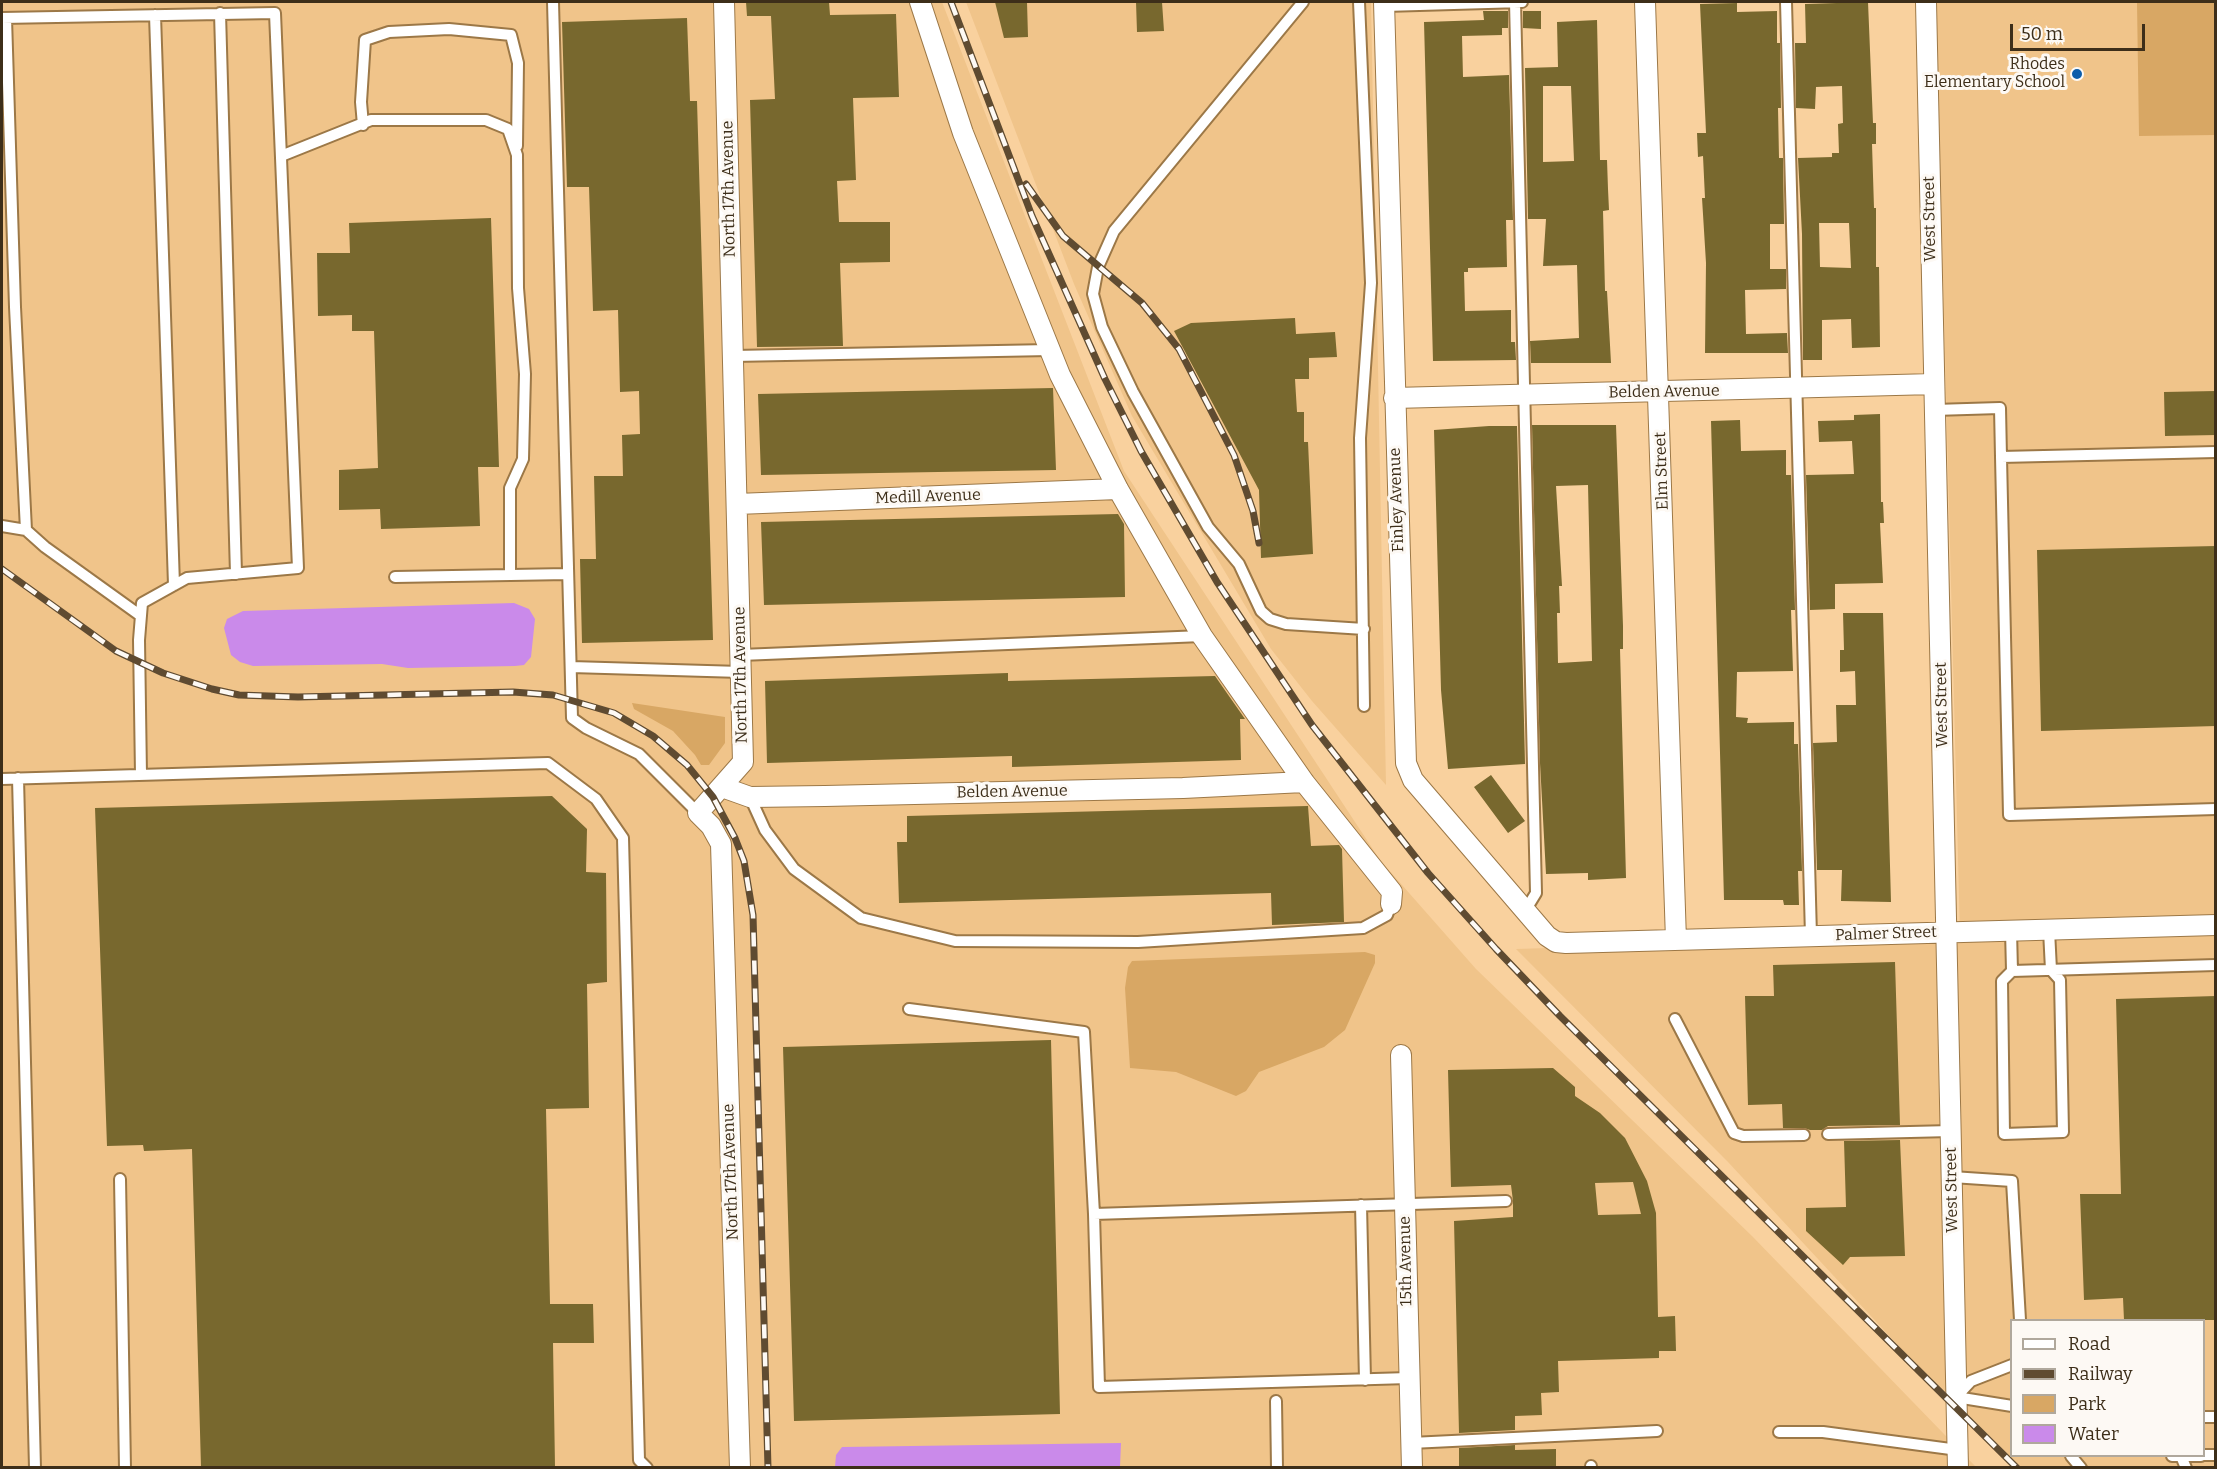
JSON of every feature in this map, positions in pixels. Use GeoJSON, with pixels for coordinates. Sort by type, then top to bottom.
{"type":"FeatureCollection","features":[{"type":"Feature","properties":{"kind":"street","name":"North 17th Avenue"},"geometry":{"type":"LineString","coordinates":[[724,2],[743,762],[698,813],[711,826],[721,844],[740,1467]]}},
{"type":"Feature","properties":{"kind":"street"},"geometry":{"type":"LineString","coordinates":[[920,2],[963,133],[1060,375],[1118,489],[1203,636],[1304,782],[1392,892],[1391,904]]}},
{"type":"Feature","properties":{"kind":"street","name":"Elm Street"},"geometry":{"type":"LineString","coordinates":[[1645,2],[1676,940]]}},
{"type":"Feature","properties":{"kind":"street","name":"West Street"},"geometry":{"type":"LineString","coordinates":[[1926,2],[1958,1459]]}},
{"type":"Feature","properties":{"kind":"street","name":"Finley Avenue"},"geometry":{"type":"LineString","coordinates":[[1385,4],[1394,398],[1406,763],[1413,780],[1525,911],[1556,942]]}},
{"type":"Feature","properties":{"kind":"street","name":"Belden Avenue"},"geometry":{"type":"LineString","coordinates":[[1394,398],[1934,384]]}},
{"type":"Feature","properties":{"kind":"street","name":"Medill Avenue"},"geometry":{"type":"LineString","coordinates":[[737,504],[1118,489]]}},
{"type":"Feature","properties":{"kind":"street","name":"Belden Avenue"},"geometry":{"type":"LineString","coordinates":[[722,787],[750,797],[1183,788],[1304,782]]}},
{"type":"Feature","properties":{"kind":"street","name":"Palmer Street"},"geometry":{"type":"LineString","coordinates":[[1556,942],[2216,925]]}},
{"type":"Feature","properties":{"kind":"street","name":"15th Avenue"},"geometry":{"type":"LineString","coordinates":[[1401,1055],[1412,1467]]}},
{"type":"Feature","properties":{"kind":"lane"},"geometry":{"type":"LineString","coordinates":[[552,2],[572,718],[639,754],[698,813]]}},
{"type":"Feature","properties":{"kind":"lane"},"geometry":{"type":"LineString","coordinates":[[1303,2],[1114,231],[1098,267],[1093,294],[1102,327],[1133,392],[1208,527],[1239,564],[1261,611],[1270,619],[1286,624],[1364,629]]}},
{"type":"Feature","properties":{"kind":"lane"},"geometry":{"type":"LineString","coordinates":[[1359,2],[1371,283],[1360,438],[1364,706]]}},
{"type":"Feature","properties":{"kind":"lane"},"geometry":{"type":"LineString","coordinates":[[1515,2],[1536,893],[1525,911]]}},
{"type":"Feature","properties":{"kind":"lane"},"geometry":{"type":"LineString","coordinates":[[1385,4],[1522,2]]}},
{"type":"Feature","properties":{"kind":"lane"},"geometry":{"type":"LineString","coordinates":[[1786,2],[1811,936]]}},
{"type":"Feature","properties":{"kind":"lane"},"geometry":{"type":"LineString","coordinates":[[26,530],[4,18],[275,13],[298,568],[187,578],[142,603],[141,775]]}},
{"type":"Feature","properties":{"kind":"lane"},"geometry":{"type":"LineString","coordinates":[[220,14],[236,574]]}},
{"type":"Feature","properties":{"kind":"lane"},"geometry":{"type":"LineString","coordinates":[[155,15],[174,585]]}},
{"type":"Feature","properties":{"kind":"lane"},"geometry":{"type":"LineString","coordinates":[[363,125],[361,102],[365,40],[389,32],[449,29],[511,35],[518,63],[518,288],[525,406],[523,459],[510,488],[510,575]]}},
{"type":"Feature","properties":{"kind":"lane"},"geometry":{"type":"LineString","coordinates":[[281,156],[371,120],[486,120],[508,129],[517,155]]}},
{"type":"Feature","properties":{"kind":"lane"},"geometry":{"type":"LineString","coordinates":[[733,356],[1050,350]]}},
{"type":"Feature","properties":{"kind":"lane"},"geometry":{"type":"LineString","coordinates":[[1934,410],[2000,408],[2009,815],[2216,809]]}},
{"type":"Feature","properties":{"kind":"lane"},"geometry":{"type":"LineString","coordinates":[[2001,458],[2216,452]]}},
{"type":"Feature","properties":{"kind":"lane"},"geometry":{"type":"LineString","coordinates":[[2,526],[26,530],[45,547],[141,616]]}},
{"type":"Feature","properties":{"kind":"lane"},"geometry":{"type":"LineString","coordinates":[[395,578],[568,574]]}},
{"type":"Feature","properties":{"kind":"lane"},"geometry":{"type":"LineString","coordinates":[[571,667],[741,664],[1203,636]]}},
{"type":"Feature","properties":{"kind":"lane"},"geometry":{"type":"LineString","coordinates":[[2,779],[548,763],[596,799],[622,838],[639,1460],[647,1467]]}},
{"type":"Feature","properties":{"kind":"lane"},"geometry":{"type":"LineString","coordinates":[[18,778],[35,1467]]}},
{"type":"Feature","properties":{"kind":"lane"},"geometry":{"type":"LineString","coordinates":[[750,797],[765,830],[794,869],[861,918],[955,941],[1138,942],[1364,928],[1387,915],[1391,904]]}},
{"type":"Feature","properties":{"kind":"lane"},"geometry":{"type":"LineString","coordinates":[[2011,930],[2012,971]]}},
{"type":"Feature","properties":{"kind":"lane"},"geometry":{"type":"LineString","coordinates":[[2049,930],[2051,970],[2060,980],[2063,1132],[2004,1134],[2002,981],[2012,971],[2051,970],[2216,965]]}},
{"type":"Feature","properties":{"kind":"lane"},"geometry":{"type":"LineString","coordinates":[[909,1009],[1084,1032],[1094,1214],[1099,1387],[1409,1378]]}},
{"type":"Feature","properties":{"kind":"lane"},"geometry":{"type":"LineString","coordinates":[[1676,1019],[1734,1133],[1743,1136],[1804,1135]]}},
{"type":"Feature","properties":{"kind":"lane"},"geometry":{"type":"LineString","coordinates":[[1828,1134],[1952,1131]]}},
{"type":"Feature","properties":{"kind":"lane"},"geometry":{"type":"LineString","coordinates":[[1952,1177],[2012,1181],[2020,1319]]}},
{"type":"Feature","properties":{"kind":"lane"},"geometry":{"type":"LineString","coordinates":[[120,1179],[125,1467]]}},
{"type":"Feature","properties":{"kind":"lane"},"geometry":{"type":"LineString","coordinates":[[1094,1214],[1506,1201]]}},
{"type":"Feature","properties":{"kind":"lane"},"geometry":{"type":"LineString","coordinates":[[1361,1205],[1365,1380]]}},
{"type":"Feature","properties":{"kind":"lane"},"geometry":{"type":"LineString","coordinates":[[1956,1402],[1971,1381],[2010,1366]]}},
{"type":"Feature","properties":{"kind":"lane"},"geometry":{"type":"LineString","coordinates":[[1276,1401],[1277,1467]]}},
{"type":"Feature","properties":{"kind":"lane"},"geometry":{"type":"LineString","coordinates":[[1956,1402],[2010,1406]]}},
{"type":"Feature","properties":{"kind":"lane"},"geometry":{"type":"LineString","coordinates":[[1411,1443],[1658,1431]]}},
{"type":"Feature","properties":{"kind":"lane"},"geometry":{"type":"LineString","coordinates":[[1779,1432],[1823,1432],[1958,1459]]}},
{"type":"Feature","properties":{"kind":"shaded area"},"geometry":{"type":"Polygon","coordinates":[[[2,2],[942,2],[1124,471],[1380,860],[1476,969],[1752,1236],[1976,1467],[2,1468],[2,2]]]}},
{"type":"Feature","properties":{"kind":"shaded area"},"geometry":{"type":"Polygon","coordinates":[[[966,2],[1371,2],[1386,785],[1312,701],[1271,649],[1132,416],[1074,284],[966,2]]]}},
{"type":"Feature","properties":{"kind":"shaded area"},"geometry":{"type":"Polygon","coordinates":[[[1936,2],[2215,2],[2215,1467],[2011,1467],[1728,1162],[1516,949],[1960,935],[1936,2]]]}},
{"type":"Feature","properties":{"kind":"green space"},"geometry":{"type":"Polygon","coordinates":[[[2137,2],[2215,2],[2215,135],[2139,136],[2137,2]]]}},
{"type":"Feature","properties":{"kind":"green space"},"geometry":{"type":"Polygon","coordinates":[[[632,703],[725,717],[725,743],[709,765],[701,765],[673,731],[634,709],[632,703]]]}},
{"type":"Feature","properties":{"kind":"green space"},"geometry":{"type":"Polygon","coordinates":[[[1365,952],[1375,955],[1375,963],[1345,1030],[1324,1047],[1259,1072],[1246,1091],[1236,1096],[1176,1072],[1130,1068],[1125,988],[1128,967],[1132,961],[1365,952]]]}},
{"type":"Feature","properties":{"kind":"water"},"geometry":{"type":"Polygon","coordinates":[[[514,603],[529,609],[535,619],[531,657],[524,665],[515,666],[408,668],[382,664],[253,666],[240,662],[231,655],[224,628],[227,619],[243,611],[514,603]]]}},
{"type":"Feature","properties":{"kind":"water"},"geometry":{"type":"Polygon","coordinates":[[[1121,1443],[1120,1467],[835,1467],[836,1455],[842,1447],[1121,1443]]]}},
{"type":"Feature","properties":{"kind":"building"},"geometry":{"type":"Polygon","coordinates":[[[746,2],[829,2],[830,15],[896,14],[899,97],[853,98],[856,180],[837,181],[839,222],[890,222],[890,262],[840,263],[843,346],[757,347],[750,100],[775,99],[771,16],[747,16],[746,2]]]}},
{"type":"Feature","properties":{"kind":"building"},"geometry":{"type":"Polygon","coordinates":[[[995,2],[1027,2],[1028,37],[1004,38],[995,2]]]}},
{"type":"Feature","properties":{"kind":"building"},"geometry":{"type":"Polygon","coordinates":[[[1136,2],[1162,2],[1164,31],[1137,32],[1136,2]]]}},
{"type":"Feature","properties":{"kind":"building"},"geometry":{"type":"Polygon","coordinates":[[[1868,2],[1873,123],[1876,123],[1876,144],[1872,144],[1874,208],[1876,208],[1876,267],[1879,267],[1880,347],[1852,348],[1851,319],[1822,320],[1822,360],[1803,360],[1802,234],[1798,158],[1832,157],[1832,153],[1839,153],[1838,124],[1843,123],[1842,86],[1816,87],[1815,109],[1796,108],[1795,43],[1806,43],[1805,4],[1868,2]],[[1819,223],[1820,267],[1851,268],[1849,223],[1819,223]]]}},
{"type":"Feature","properties":{"kind":"building"},"geometry":{"type":"Polygon","coordinates":[[[1737,3],[1737,12],[1777,11],[1777,43],[1780,43],[1779,158],[1783,158],[1784,224],[1770,224],[1770,269],[1786,269],[1786,289],[1745,290],[1746,334],[1787,333],[1788,353],[1705,353],[1706,263],[1702,198],[1705,198],[1703,156],[1698,157],[1697,133],[1706,133],[1700,4],[1737,3]]]}},
{"type":"Feature","properties":{"kind":"building"},"geometry":{"type":"Polygon","coordinates":[[[1483,11],[1508,11],[1508,28],[1502,28],[1502,35],[1462,36],[1463,77],[1509,75],[1513,220],[1506,220],[1507,267],[1468,268],[1468,272],[1464,272],[1465,311],[1511,310],[1511,342],[1515,342],[1516,360],[1433,361],[1424,22],[1484,20],[1483,11]]]}},
{"type":"Feature","properties":{"kind":"building"},"geometry":{"type":"Polygon","coordinates":[[[1523,11],[1541,11],[1541,29],[1523,28],[1523,11]]]}},
{"type":"Feature","properties":{"kind":"building"},"geometry":{"type":"Polygon","coordinates":[[[687,18],[690,101],[697,101],[713,640],[582,643],[580,559],[596,559],[594,476],[623,476],[622,435],[640,434],[639,391],[620,392],[618,310],[593,311],[589,187],[567,187],[562,22],[687,18]]]}},
{"type":"Feature","properties":{"kind":"building"},"geometry":{"type":"Polygon","coordinates":[[[1597,20],[1600,160],[1607,160],[1609,210],[1603,211],[1605,291],[1607,291],[1611,363],[1531,363],[1530,341],[1579,338],[1577,265],[1543,266],[1546,219],[1528,219],[1525,68],[1558,67],[1557,22],[1597,20]],[[1543,86],[1543,162],[1574,161],[1571,86],[1543,86]]]}},
{"type":"Feature","properties":{"kind":"building"},"geometry":{"type":"Polygon","coordinates":[[[491,218],[499,467],[478,467],[480,526],[381,529],[380,509],[339,510],[339,470],[378,468],[374,331],[352,331],[352,315],[318,316],[317,253],[350,253],[349,223],[491,218]]]}},
{"type":"Feature","properties":{"kind":"building"},"geometry":{"type":"Polygon","coordinates":[[[1295,318],[1296,334],[1335,332],[1337,357],[1309,358],[1309,379],[1295,379],[1297,412],[1304,412],[1304,442],[1308,442],[1313,554],[1261,558],[1259,490],[1174,331],[1191,323],[1295,318]]]}},
{"type":"Feature","properties":{"kind":"building"},"geometry":{"type":"Polygon","coordinates":[[[1053,388],[1056,470],[761,475],[758,394],[1053,388]]]}},
{"type":"Feature","properties":{"kind":"building"},"geometry":{"type":"Polygon","coordinates":[[[2216,391],[2216,435],[2165,436],[2164,392],[2216,391]]]}},
{"type":"Feature","properties":{"kind":"building"},"geometry":{"type":"Polygon","coordinates":[[[1880,414],[1881,502],[1883,502],[1884,523],[1880,523],[1883,583],[1835,584],[1835,609],[1810,610],[1806,475],[1854,474],[1852,441],[1819,442],[1818,421],[1854,420],[1854,415],[1880,414]]]}},
{"type":"Feature","properties":{"kind":"building"},"geometry":{"type":"Polygon","coordinates":[[[1740,420],[1741,451],[1786,450],[1786,475],[1791,475],[1795,610],[1791,610],[1793,671],[1737,672],[1736,717],[1748,718],[1747,723],[1794,722],[1794,744],[1798,744],[1802,871],[1798,871],[1799,905],[1784,905],[1783,900],[1724,900],[1711,421],[1740,420]]]}},
{"type":"Feature","properties":{"kind":"building"},"geometry":{"type":"Polygon","coordinates":[[[1532,425],[1616,425],[1623,626],[1623,649],[1620,649],[1626,878],[1588,880],[1588,873],[1546,874],[1540,763],[1532,425]],[[1588,485],[1556,486],[1562,586],[1559,586],[1560,613],[1557,613],[1558,663],[1592,661],[1588,485]]]}},
{"type":"Feature","properties":{"kind":"building"},"geometry":{"type":"Polygon","coordinates":[[[1517,426],[1525,764],[1448,769],[1441,690],[1434,430],[1517,426]]]}},
{"type":"Feature","properties":{"kind":"building"},"geometry":{"type":"Polygon","coordinates":[[[1118,514],[1124,524],[1125,597],[764,605],[761,522],[1118,514]]]}},
{"type":"Feature","properties":{"kind":"building"},"geometry":{"type":"Polygon","coordinates":[[[2216,546],[2216,726],[2041,731],[2037,550],[2216,546]]]}},
{"type":"Feature","properties":{"kind":"building"},"geometry":{"type":"Polygon","coordinates":[[[1843,613],[1883,613],[1891,902],[1841,901],[1842,870],[1817,870],[1813,743],[1837,742],[1836,705],[1856,705],[1855,671],[1840,672],[1840,650],[1844,650],[1843,613]]]}},
{"type":"Feature","properties":{"kind":"building"},"geometry":{"type":"Polygon","coordinates":[[[1008,673],[1008,681],[1215,676],[1245,719],[1240,719],[1241,760],[1012,767],[1012,756],[767,763],[765,681],[1008,673]]]}},
{"type":"Feature","properties":{"kind":"building"},"geometry":{"type":"Polygon","coordinates":[[[1491,775],[1525,821],[1508,833],[1474,787],[1491,775]]]}},
{"type":"Feature","properties":{"kind":"building"},"geometry":{"type":"Polygon","coordinates":[[[552,796],[587,829],[586,872],[606,873],[607,982],[587,984],[589,1108],[546,1109],[550,1304],[593,1304],[594,1343],[553,1343],[555,1467],[201,1467],[192,1149],[144,1151],[143,1145],[107,1146],[95,808],[552,796]]]}},
{"type":"Feature","properties":{"kind":"building"},"geometry":{"type":"Polygon","coordinates":[[[1308,806],[1311,846],[1339,845],[1342,849],[1344,922],[1272,925],[1271,893],[899,903],[897,842],[907,842],[907,816],[1308,806]]]}},
{"type":"Feature","properties":{"kind":"building"},"geometry":{"type":"Polygon","coordinates":[[[1895,962],[1900,1125],[1828,1126],[1822,1130],[1783,1128],[1782,1104],[1748,1105],[1745,996],[1774,996],[1773,965],[1895,962]]]}},
{"type":"Feature","properties":{"kind":"building"},"geometry":{"type":"Polygon","coordinates":[[[2216,996],[2216,1320],[2124,1319],[2123,1298],[2084,1300],[2080,1194],[2121,1194],[2116,999],[2216,996]]]}},
{"type":"Feature","properties":{"kind":"building"},"geometry":{"type":"Polygon","coordinates":[[[1051,1040],[1060,1414],[794,1421],[783,1047],[1051,1040]]]}},
{"type":"Feature","properties":{"kind":"building"},"geometry":{"type":"Polygon","coordinates":[[[1553,1068],[1575,1087],[1575,1096],[1600,1113],[1625,1138],[1647,1181],[1656,1213],[1658,1317],[1675,1316],[1676,1351],[1659,1351],[1659,1358],[1558,1361],[1559,1392],[1541,1393],[1542,1415],[1515,1416],[1515,1430],[1459,1433],[1454,1221],[1513,1217],[1513,1201],[1511,1185],[1451,1187],[1448,1070],[1553,1068]],[[1633,1182],[1595,1183],[1598,1215],[1641,1214],[1633,1182]]]}},
{"type":"Feature","properties":{"kind":"building"},"geometry":{"type":"Polygon","coordinates":[[[1900,1140],[1905,1256],[1850,1257],[1843,1265],[1806,1231],[1806,1208],[1846,1207],[1844,1141],[1900,1140]]]}},
{"type":"Feature","properties":{"kind":"building"},"geometry":{"type":"Polygon","coordinates":[[[1515,1445],[1515,1450],[1556,1449],[1556,1467],[1459,1467],[1459,1448],[1515,1445]]]}},
{"type":"Feature","properties":{"kind":"railway"},"geometry":{"type":"LineString","coordinates":[[951,2],[1032,216],[1105,379],[1141,451],[1217,582],[1312,725],[1428,873],[1496,949],[1560,1016],[2017,1468]]}},
{"type":"Feature","properties":{"kind":"railway"},"geometry":{"type":"LineString","coordinates":[[1026,184],[1063,236],[1142,303],[1179,349],[1234,455],[1253,511],[1259,543]]}},
{"type":"Feature","properties":{"kind":"railway"},"geometry":{"type":"LineString","coordinates":[[2,569],[116,651],[163,673],[212,689],[239,695],[298,697],[513,692],[553,695],[614,713],[653,736],[687,765],[713,797],[735,838],[744,861],[753,915],[768,1468]]}},
{"type":"Feature","properties":{"kind":"place","name":"Rhodes Elementary School"},"geometry":{"type":"Point","coordinates":[2077,74]}}]}
